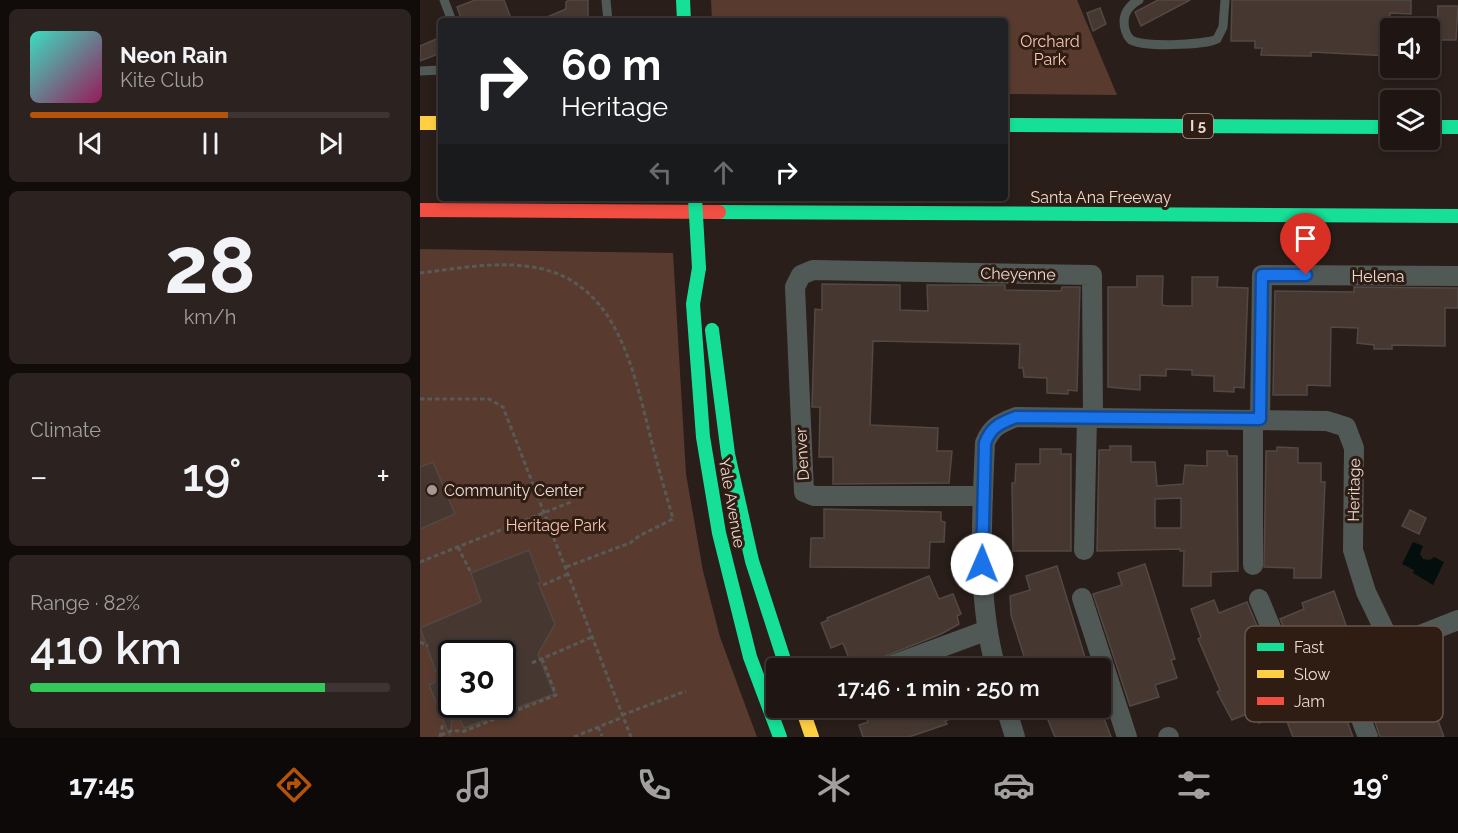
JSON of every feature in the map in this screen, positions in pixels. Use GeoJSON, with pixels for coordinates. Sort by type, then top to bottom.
{"type":"FeatureCollection","features":[{"type":"Feature","properties":{"kind":"main road"},"geometry":{"type":"LineString","coordinates":[[683,0],[684,18]]}},
{"type":"Feature","properties":{"kind":"main road"},"geometry":{"type":"LineString","coordinates":[[420,123],[438,123]]}},
{"type":"Feature","properties":{"kind":"main road","name":"I 5"},"geometry":{"type":"LineString","coordinates":[[1008,125],[1380,127]]}},
{"type":"Feature","properties":{"kind":"main road"},"geometry":{"type":"LineString","coordinates":[[1440,127],[1458,127]]}},
{"type":"Feature","properties":{"kind":"main road","name":"Yale Avenue"},"geometry":{"type":"LineString","coordinates":[[695,201],[699,268],[709,309],[728,454],[752,561],[783,658]]}},
{"type":"Feature","properties":{"kind":"main road","name":"Santa Ana Freeway"},"geometry":{"type":"LineString","coordinates":[[420,210],[1458,216]]}},
{"type":"Feature","properties":{"kind":"main road","name":"Yale Avenue"},"geometry":{"type":"LineString","coordinates":[[699,268],[693,304],[703,437],[719,533],[750,657],[780,737]]}},
{"type":"Feature","properties":{"kind":"main road"},"geometry":{"type":"LineString","coordinates":[[806,718],[813,737]]}},
{"type":"Feature","properties":{"kind":"street","name":"Cheyenne"},"geometry":{"type":"LineString","coordinates":[[801,275],[813,270],[1092,275],[1090,418]]}},
{"type":"Feature","properties":{"kind":"street","name":"Denver"},"geometry":{"type":"LineString","coordinates":[[801,275],[795,287],[804,492],[813,496],[983,496]]}},
{"type":"Feature","properties":{"kind":"street","name":"Helena"},"geometry":{"type":"LineString","coordinates":[[1257,419],[1262,275],[1458,276]]}},
{"type":"Feature","properties":{"kind":"street","name":"Heritage"},"geometry":{"type":"LineString","coordinates":[[993,658],[985,631],[982,564],[985,443],[989,432],[998,423],[1016,417],[1327,421],[1346,427],[1354,448],[1353,550],[1366,592],[1382,626]]}},
{"type":"Feature","properties":{"kind":"street"},"geometry":{"type":"LineString","coordinates":[[1084,550],[1090,418]]}},
{"type":"Feature","properties":{"kind":"street"},"geometry":{"type":"LineString","coordinates":[[1253,565],[1257,419]]}},
{"type":"Feature","properties":{"kind":"street"},"geometry":{"type":"LineString","coordinates":[[1082,598],[1127,737]]}},
{"type":"Feature","properties":{"kind":"street"},"geometry":{"type":"LineString","coordinates":[[1259,599],[1270,626]]}},
{"type":"Feature","properties":{"kind":"street"},"geometry":{"type":"LineString","coordinates":[[1443,626],[1458,620]]}},
{"type":"Feature","properties":{"kind":"street"},"geometry":{"type":"LineString","coordinates":[[912,658],[985,631]]}},
{"type":"Feature","properties":{"kind":"street"},"geometry":{"type":"LineString","coordinates":[[1008,718],[1013,736]]}},
{"type":"Feature","properties":{"kind":"street"},"geometry":{"type":"LineString","coordinates":[[1362,722],[1368,737]]}},
{"type":"Feature","properties":{"kind":"lane"},"geometry":{"type":"LineString","coordinates":[[444,0],[451,18]]}},
{"type":"Feature","properties":{"kind":"lane"},"geometry":{"type":"LineString","coordinates":[[606,0],[608,18]]}},
{"type":"Feature","properties":{"kind":"lane"},"geometry":{"type":"LineString","coordinates":[[1139,0],[1127,10],[1123,18],[1124,27],[1129,38],[1134,41],[1156,44],[1203,43],[1217,39],[1224,27],[1224,0]]}},
{"type":"Feature","properties":{"kind":"lane"},"geometry":{"type":"LineString","coordinates":[[420,71],[438,70]]}},
{"type":"Feature","properties":{"kind":"path"},"geometry":{"type":"LineString","coordinates":[[420,273],[472,267],[524,266],[545,270],[582,287],[598,300],[618,330],[635,373],[673,519],[630,543],[566,567]]}},
{"type":"Feature","properties":{"kind":"path"},"geometry":{"type":"LineString","coordinates":[[420,399],[489,399],[500,404],[631,737]]}},
{"type":"Feature","properties":{"kind":"path"},"geometry":{"type":"LineString","coordinates":[[420,562],[571,502]]}},
{"type":"Feature","properties":{"kind":"path"},"geometry":{"type":"LineString","coordinates":[[459,547],[471,573]]}},
{"type":"Feature","properties":{"kind":"path"},"geometry":{"type":"LineString","coordinates":[[543,585],[568,574]]}},
{"type":"Feature","properties":{"kind":"path"},"geometry":{"type":"LineString","coordinates":[[532,663],[592,638]]}},
{"type":"Feature","properties":{"kind":"path"},"geometry":{"type":"LineString","coordinates":[[420,642],[428,646]]}},
{"type":"Feature","properties":{"kind":"path"},"geometry":{"type":"LineString","coordinates":[[440,736],[453,730],[462,732],[556,695],[542,660]]}},
{"type":"Feature","properties":{"kind":"path"},"geometry":{"type":"LineString","coordinates":[[577,736],[686,691]]}},
{"type":"Feature","properties":{"kind":"path"},"geometry":{"type":"LineString","coordinates":[[440,736],[443,723]]}},
{"type":"Feature","properties":{"kind":"path"},"geometry":{"type":"LineString","coordinates":[[598,728],[602,736]]}},
{"type":"Feature","properties":{"kind":"green space","name":"Orchard Park"},"geometry":{"type":"Polygon","coordinates":[[[711,0],[1077,0],[1117,95],[1008,94],[1008,18],[712,18],[711,0]]]}},
{"type":"Feature","properties":{"kind":"green space","name":"Heritage Park"},"geometry":{"type":"Polygon","coordinates":[[[420,249],[673,253],[686,474],[703,571],[720,637],[757,737],[420,737],[420,249]]]}},
{"type":"Feature","properties":{"kind":"shaded area"},"geometry":{"type":"Polygon","coordinates":[[[1413,542],[1423,546],[1420,554],[1423,559],[1430,560],[1434,557],[1444,562],[1433,585],[1402,564],[1413,542]]]}},
{"type":"Feature","properties":{"kind":"building"},"geometry":{"type":"Polygon","coordinates":[[[475,0],[504,0],[511,18],[461,18],[457,7],[475,0]]]}},
{"type":"Feature","properties":{"kind":"building"},"geometry":{"type":"Polygon","coordinates":[[[588,0],[588,18],[545,18],[566,9],[566,2],[588,0]]]}},
{"type":"Feature","properties":{"kind":"building"},"geometry":{"type":"Polygon","coordinates":[[[1158,0],[1190,0],[1141,26],[1135,12],[1158,0]]]}},
{"type":"Feature","properties":{"kind":"building"},"geometry":{"type":"Polygon","coordinates":[[[1232,0],[1411,0],[1411,14],[1390,13],[1390,18],[1380,18],[1380,55],[1311,52],[1311,56],[1261,55],[1262,48],[1255,48],[1255,41],[1231,41],[1232,0]]]}},
{"type":"Feature","properties":{"kind":"building"},"geometry":{"type":"Polygon","coordinates":[[[1438,6],[1458,6],[1456,40],[1440,40],[1440,18],[1438,18],[1438,6]]]}},
{"type":"Feature","properties":{"kind":"building"},"geometry":{"type":"Polygon","coordinates":[[[1100,8],[1106,24],[1093,31],[1087,13],[1100,8]]]}},
{"type":"Feature","properties":{"kind":"building"},"geometry":{"type":"Polygon","coordinates":[[[438,38],[438,54],[420,61],[420,46],[438,38]]]}},
{"type":"Feature","properties":{"kind":"building"},"geometry":{"type":"Polygon","coordinates":[[[1137,276],[1163,276],[1162,305],[1167,306],[1192,306],[1192,277],[1218,277],[1217,287],[1248,288],[1244,388],[1234,387],[1234,392],[1214,391],[1214,376],[1192,375],[1192,370],[1166,369],[1166,376],[1140,375],[1140,390],[1108,387],[1108,287],[1137,287],[1137,276]]]}},
{"type":"Feature","properties":{"kind":"building"},"geometry":{"type":"Polygon","coordinates":[[[822,284],[900,285],[900,310],[928,311],[927,285],[1005,285],[1005,290],[1061,291],[1062,287],[1080,287],[1077,391],[1068,390],[1068,394],[1047,393],[1047,378],[1024,377],[1023,368],[1019,368],[1020,344],[873,341],[870,425],[938,428],[937,451],[952,451],[949,483],[833,484],[833,457],[819,457],[820,407],[812,407],[815,309],[822,310],[822,284]]]}},
{"type":"Feature","properties":{"kind":"building"},"geometry":{"type":"Polygon","coordinates":[[[1354,287],[1458,288],[1458,308],[1445,308],[1445,346],[1392,345],[1392,349],[1374,349],[1374,345],[1357,343],[1358,328],[1331,327],[1330,386],[1307,385],[1307,395],[1273,395],[1275,291],[1354,292],[1354,287]]]}},
{"type":"Feature","properties":{"kind":"building"},"geometry":{"type":"Polygon","coordinates":[[[1110,446],[1131,446],[1131,462],[1155,462],[1157,486],[1183,484],[1185,465],[1207,466],[1207,451],[1227,451],[1228,456],[1237,456],[1238,571],[1211,572],[1211,586],[1183,586],[1184,551],[1180,549],[1097,551],[1099,450],[1110,450],[1110,446]],[[1181,498],[1155,499],[1155,528],[1181,528],[1181,498]]]}},
{"type":"Feature","properties":{"kind":"building"},"geometry":{"type":"Polygon","coordinates":[[[1277,447],[1298,448],[1298,463],[1321,463],[1321,482],[1325,482],[1321,578],[1294,578],[1294,568],[1264,567],[1266,451],[1277,451],[1277,447]]]}},
{"type":"Feature","properties":{"kind":"building"},"geometry":{"type":"Polygon","coordinates":[[[1040,449],[1061,449],[1061,454],[1071,454],[1071,551],[1013,551],[1012,483],[1015,483],[1016,464],[1040,464],[1040,449]]]}},
{"type":"Feature","properties":{"kind":"building","name":"Community Center"},"geometry":{"type":"Polygon","coordinates":[[[433,462],[455,514],[420,529],[420,467],[433,462]]]}},
{"type":"Feature","properties":{"kind":"building"},"geometry":{"type":"Polygon","coordinates":[[[824,509],[941,512],[941,521],[945,522],[944,542],[930,542],[929,568],[810,567],[811,538],[824,538],[824,509]]]}},
{"type":"Feature","properties":{"kind":"building"},"geometry":{"type":"Polygon","coordinates":[[[1410,510],[1426,518],[1419,534],[1402,526],[1410,510]]]}},
{"type":"Feature","properties":{"kind":"building"},"geometry":{"type":"Polygon","coordinates":[[[529,550],[541,582],[538,583],[555,624],[538,654],[554,694],[516,708],[516,640],[438,640],[438,677],[420,628],[481,602],[471,573],[529,550]]]}},
{"type":"Feature","properties":{"kind":"building"},"geometry":{"type":"Polygon","coordinates":[[[1145,564],[1175,659],[1171,660],[1177,678],[1155,685],[1159,697],[1130,706],[1093,594],[1122,585],[1118,573],[1145,564]]]}},
{"type":"Feature","properties":{"kind":"building"},"geometry":{"type":"Polygon","coordinates":[[[1057,566],[1085,658],[1025,658],[1011,615],[1010,596],[1030,590],[1026,576],[1057,566]]]}},
{"type":"Feature","properties":{"kind":"building"},"geometry":{"type":"Polygon","coordinates":[[[929,576],[939,599],[953,594],[961,614],[957,616],[959,624],[941,634],[881,658],[849,658],[843,643],[831,648],[821,623],[828,620],[827,618],[929,576]]]}},
{"type":"Feature","properties":{"kind":"building"},"geometry":{"type":"Polygon","coordinates":[[[1334,591],[1346,626],[1283,626],[1280,619],[1304,609],[1302,603],[1334,591]]]}},
{"type":"Feature","properties":{"kind":"building"},"geometry":{"type":"Polygon","coordinates":[[[1214,600],[1219,613],[1247,602],[1257,626],[1245,626],[1245,715],[1232,720],[1217,692],[1220,690],[1198,639],[1201,637],[1191,609],[1214,600]]]}},
{"type":"Feature","properties":{"kind":"building"},"geometry":{"type":"Polygon","coordinates":[[[438,680],[438,707],[429,685],[438,680]]]}},
{"type":"Feature","properties":{"kind":"building"},"geometry":{"type":"Polygon","coordinates":[[[442,718],[457,718],[452,720],[450,737],[442,718]]]}},
{"type":"Feature","properties":{"kind":"building"},"geometry":{"type":"Polygon","coordinates":[[[459,718],[490,718],[464,728],[459,718]]]}},
{"type":"Feature","properties":{"kind":"building"},"geometry":{"type":"Polygon","coordinates":[[[867,718],[953,718],[945,721],[947,724],[909,737],[863,737],[859,725],[868,722],[867,718]]]}},
{"type":"Feature","properties":{"kind":"building"},"geometry":{"type":"Polygon","coordinates":[[[1047,718],[1104,718],[1111,737],[1055,737],[1047,718]]]}},
{"type":"Feature","properties":{"kind":"building"},"geometry":{"type":"Polygon","coordinates":[[[1287,722],[1347,722],[1353,737],[1293,737],[1287,722]]]}},
{"type":"Feature","properties":{"kind":"building"},"geometry":{"type":"Polygon","coordinates":[[[1375,722],[1438,722],[1444,737],[1380,737],[1375,722]]]}},
{"type":"Feature","properties":{"kind":"traffic: fast"},"geometry":{"type":"LineString","coordinates":[[683,0],[684,18]]}},
{"type":"Feature","properties":{"kind":"traffic: fast"},"geometry":{"type":"LineString","coordinates":[[1008,125],[1380,127]]}},
{"type":"Feature","properties":{"kind":"traffic: fast"},"geometry":{"type":"LineString","coordinates":[[1440,127],[1458,127]]}},
{"type":"Feature","properties":{"kind":"traffic: fast"},"geometry":{"type":"LineString","coordinates":[[695,201],[699,268]]}},
{"type":"Feature","properties":{"kind":"traffic: fast"},"geometry":{"type":"LineString","coordinates":[[719,212],[1458,216]]}},
{"type":"Feature","properties":{"kind":"traffic: fast"},"geometry":{"type":"LineString","coordinates":[[699,268],[693,304],[703,437],[719,533],[750,657],[780,737]]}},
{"type":"Feature","properties":{"kind":"traffic: fast"},"geometry":{"type":"LineString","coordinates":[[712,330],[728,454],[752,561],[783,658]]}},
{"type":"Feature","properties":{"kind":"traffic: slow"},"geometry":{"type":"LineString","coordinates":[[420,123],[438,123]]}},
{"type":"Feature","properties":{"kind":"traffic: slow"},"geometry":{"type":"LineString","coordinates":[[805,718],[812,737]]}},
{"type":"Feature","properties":{"kind":"traffic: jam"},"geometry":{"type":"LineString","coordinates":[[420,210],[719,212]]}},
{"type":"Feature","properties":{"kind":"place","name":"Community Center"},"geometry":{"type":"Point","coordinates":[432,490]}},
{"type":"Feature","properties":{"kind":"route"},"geometry":{"type":"LineString","coordinates":[[982,564],[985,443],[989,432],[998,423],[1016,417],[1260,419],[1262,275],[1306,275]]}}]}
